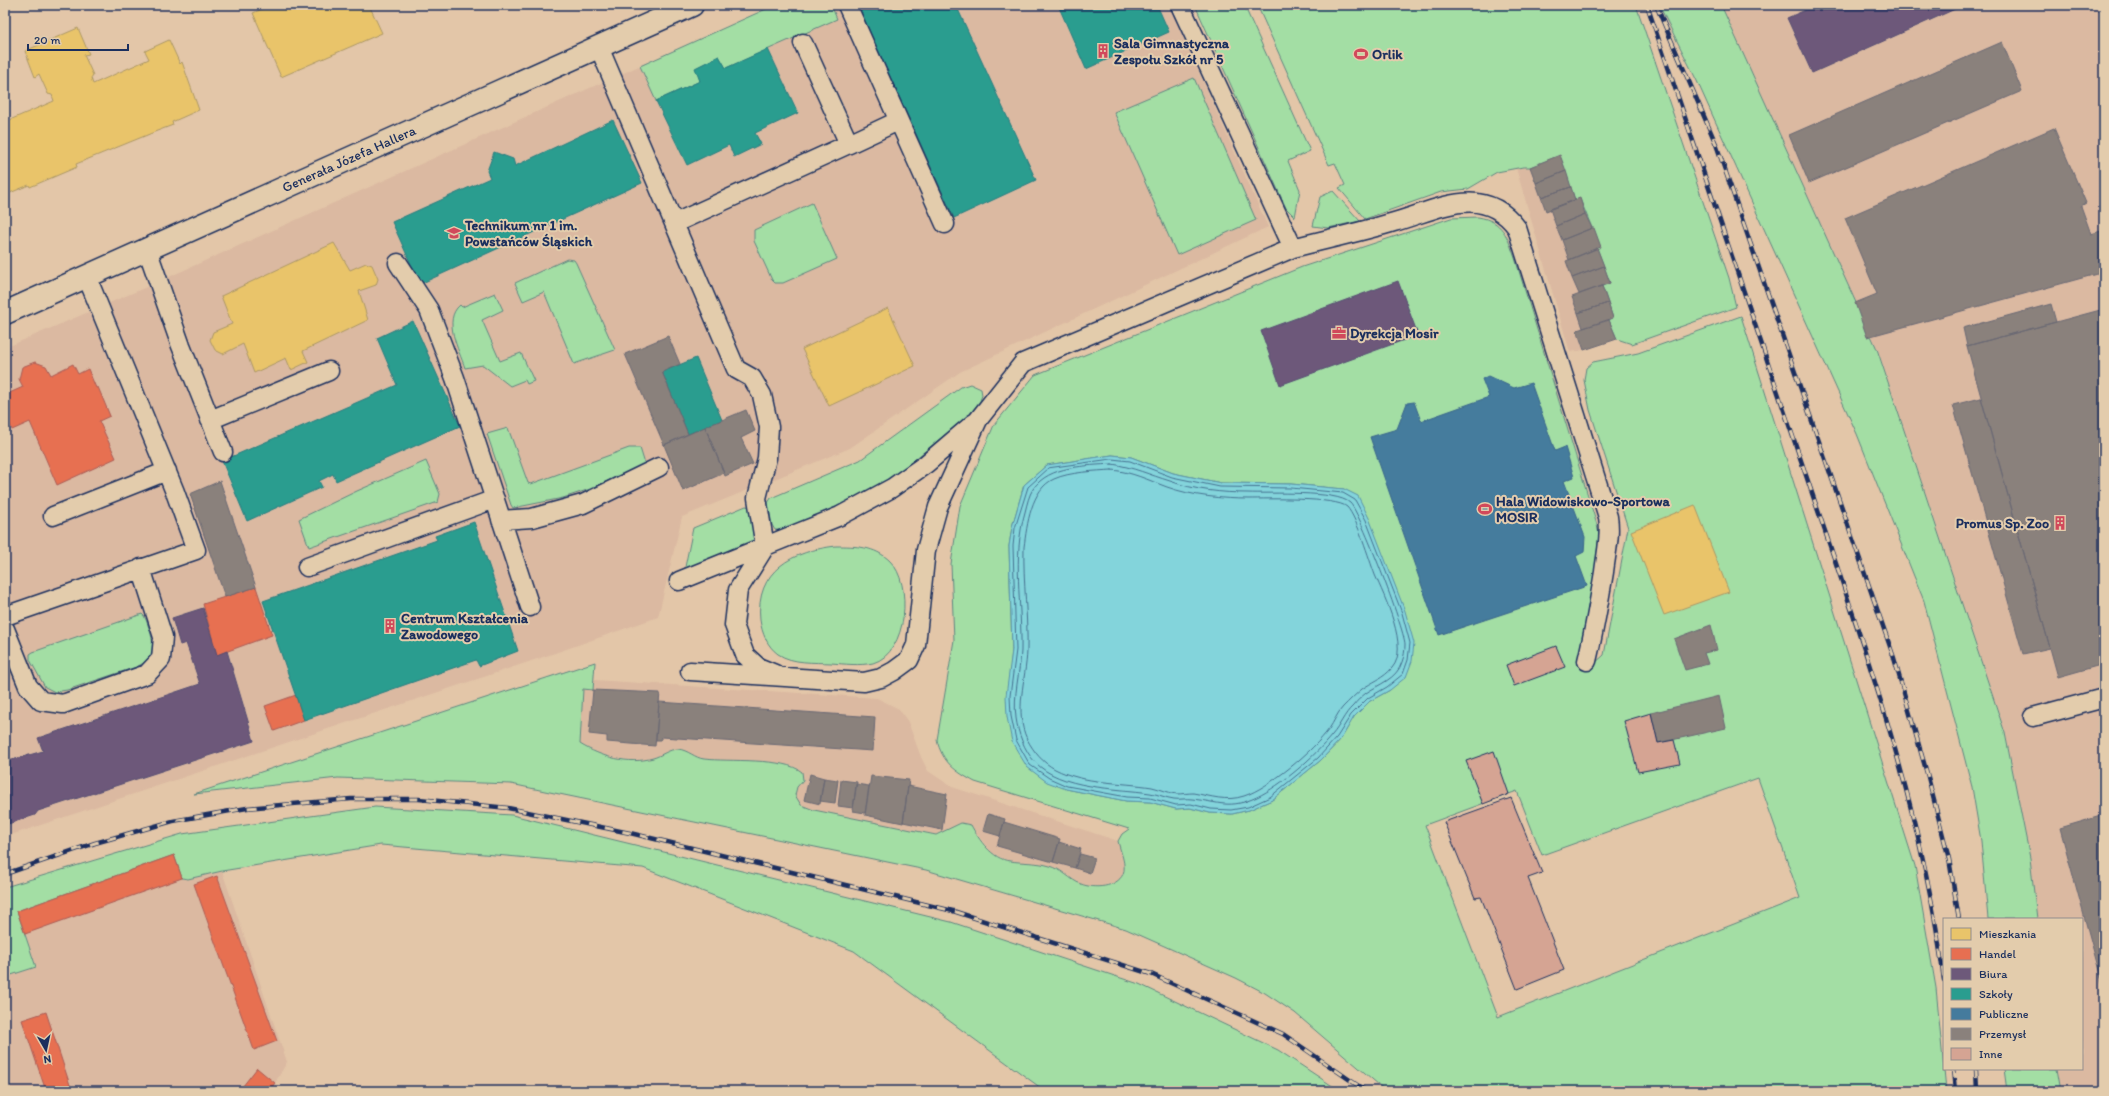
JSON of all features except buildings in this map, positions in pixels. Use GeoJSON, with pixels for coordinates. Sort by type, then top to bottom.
{"type":"FeatureCollection","features":[{"type":"Feature","properties":{"kind":"street","name":"Generała Józefa Hallera"},"geometry":{"type":"LineString","coordinates":[[5,313],[692,5]]}},
{"type":"Feature","properties":{"kind":"lane"},"geometry":{"type":"LineString","coordinates":[[847,5],[945,224]]}},
{"type":"Feature","properties":{"kind":"lane"},"geometry":{"type":"LineString","coordinates":[[1180,5],[1293,248]]}},
{"type":"Feature","properties":{"kind":"lane"},"geometry":{"type":"LineString","coordinates":[[803,43],[849,144]]}},
{"type":"Feature","properties":{"kind":"lane"},"geometry":{"type":"LineString","coordinates":[[599,47],[736,368],[752,378],[762,395],[769,427],[767,458],[757,498],[765,547],[738,590],[734,625],[738,640],[745,655],[758,667],[780,677]]}},
{"type":"Feature","properties":{"kind":"lane"},"geometry":{"type":"LineString","coordinates":[[674,223],[898,121]]}},
{"type":"Feature","properties":{"kind":"lane"},"geometry":{"type":"LineString","coordinates":[[679,581],[840,516],[892,488],[926,464],[978,420],[1023,364],[1293,248],[1395,222],[1446,204],[1481,204],[1495,208],[1509,217],[1517,228],[1609,523],[1609,536],[1595,630],[1587,661]]}},
{"type":"Feature","properties":{"kind":"lane"},"geometry":{"type":"LineString","coordinates":[[147,249],[181,346],[223,452]]}},
{"type":"Feature","properties":{"kind":"lane"},"geometry":{"type":"LineString","coordinates":[[398,263],[429,310],[455,378],[530,607]]}},
{"type":"Feature","properties":{"kind":"lane"},"geometry":{"type":"LineString","coordinates":[[5,616],[196,550],[166,470],[87,277]]}},
{"type":"Feature","properties":{"kind":"lane"},"geometry":{"type":"LineString","coordinates":[[210,420],[329,371]]}},
{"type":"Feature","properties":{"kind":"lane"},"geometry":{"type":"LineString","coordinates":[[690,671],[864,682],[881,678],[909,660],[916,645],[926,550],[938,507],[978,420]]}},
{"type":"Feature","properties":{"kind":"lane"},"geometry":{"type":"LineString","coordinates":[[501,520],[532,518],[583,504],[659,467]]}},
{"type":"Feature","properties":{"kind":"lane"},"geometry":{"type":"LineString","coordinates":[[54,516],[166,470]]}},
{"type":"Feature","properties":{"kind":"lane"},"geometry":{"type":"LineString","coordinates":[[307,567],[495,500]]}},
{"type":"Feature","properties":{"kind":"lane"},"geometry":{"type":"LineString","coordinates":[[5,629],[28,686],[41,701],[63,704],[147,674],[161,658],[163,637],[141,568]]}},
{"type":"Feature","properties":{"kind":"lane"},"geometry":{"type":"LineString","coordinates":[[2034,717],[2104,698]]}},
{"type":"Feature","properties":{"kind":"shaded area"},"geometry":{"type":"Polygon","coordinates":[[[775,5],[1169,5],[1268,227],[960,372],[850,448],[682,517],[658,617],[555,653],[5,837],[5,348],[151,285],[775,5]]]}},
{"type":"Feature","properties":{"kind":"shaded area"},"geometry":{"type":"Polygon","coordinates":[[[1721,5],[2104,5],[2104,1091],[2060,1091],[2056,1070],[2083,1070],[2083,918],[2037,918],[2030,858],[2005,733],[1877,349],[1721,5]]]}},
{"type":"Feature","properties":{"kind":"shaded area"},"geometry":{"type":"Polygon","coordinates":[[[1560,155],[1575,199],[1580,198],[1601,247],[1597,249],[1610,283],[1602,286],[1613,318],[1610,320],[1617,339],[1584,350],[1570,352],[1516,168],[1530,167],[1560,155]]]}},
{"type":"Feature","properties":{"kind":"shaded area"},"geometry":{"type":"Polygon","coordinates":[[[594,680],[877,698],[899,709],[908,722],[928,771],[952,787],[1118,841],[1124,867],[1123,874],[1118,881],[1104,886],[1090,887],[1082,885],[1063,872],[1036,863],[1008,861],[992,853],[970,825],[961,823],[936,835],[814,810],[801,805],[795,795],[802,772],[795,767],[779,764],[702,759],[670,751],[660,756],[639,761],[613,758],[598,753],[580,744],[583,688],[593,690],[594,680]]]}},
{"type":"Feature","properties":{"kind":"shaded area"},"geometry":{"type":"Polygon","coordinates":[[[174,855],[188,879],[222,871],[287,1062],[275,1083],[269,1091],[12,1091],[5,1070],[5,977],[36,967],[17,911],[174,855]]]}},
{"type":"Feature","properties":{"kind":"green space"},"geometry":{"type":"Polygon","coordinates":[[[775,5],[831,5],[837,19],[726,68],[719,56],[696,68],[700,81],[656,101],[640,66],[775,5]]]}},
{"type":"Feature","properties":{"kind":"green space"},"geometry":{"type":"Polygon","coordinates":[[[1195,5],[1244,5],[1310,151],[1288,161],[1300,190],[1295,217],[1286,208],[1195,5]]]}},
{"type":"Feature","properties":{"kind":"green space"},"geometry":{"type":"Polygon","coordinates":[[[1257,5],[1636,5],[1729,278],[1736,307],[1632,344],[1617,339],[1609,320],[1613,318],[1602,286],[1610,283],[1597,248],[1600,247],[1580,199],[1575,200],[1560,156],[1530,167],[1497,172],[1468,189],[1441,192],[1365,219],[1339,188],[1345,185],[1335,163],[1329,165],[1257,5]]]}},
{"type":"Feature","properties":{"kind":"green space"},"geometry":{"type":"Polygon","coordinates":[[[1659,5],[1721,5],[1877,349],[2005,733],[2030,858],[2037,918],[1988,918],[1981,841],[1972,787],[1924,601],[1857,434],[1697,81],[1659,5]]]}},
{"type":"Feature","properties":{"kind":"green space"},"geometry":{"type":"Polygon","coordinates":[[[1194,78],[1256,220],[1177,255],[1114,112],[1194,78]]]}},
{"type":"Feature","properties":{"kind":"green space"},"geometry":{"type":"Polygon","coordinates":[[[1333,191],[1360,221],[1328,228],[1313,226],[1320,197],[1333,191]]]}},
{"type":"Feature","properties":{"kind":"green space"},"geometry":{"type":"Polygon","coordinates":[[[812,203],[837,259],[783,283],[775,283],[772,280],[754,241],[754,230],[812,203]]]}},
{"type":"Feature","properties":{"kind":"green space"},"geometry":{"type":"Polygon","coordinates":[[[1478,217],[1486,219],[1499,226],[1503,231],[1515,258],[1599,535],[1589,620],[1580,668],[1594,664],[1604,655],[1628,528],[1590,410],[1584,380],[1586,368],[1593,362],[1638,353],[1741,316],[1915,866],[1936,988],[1946,1091],[1386,1091],[1295,1013],[1265,993],[1236,978],[1126,929],[926,870],[511,784],[338,778],[194,794],[595,662],[593,690],[583,689],[580,744],[597,753],[634,761],[653,758],[671,750],[678,749],[704,759],[769,762],[794,767],[802,772],[803,780],[797,787],[795,795],[801,805],[814,810],[936,835],[961,823],[971,825],[978,837],[997,857],[1015,862],[1054,867],[1086,886],[1098,887],[1110,885],[1120,879],[1123,874],[1124,862],[1118,841],[1122,834],[1129,829],[975,782],[951,766],[939,748],[937,740],[954,640],[951,564],[960,506],[994,425],[1035,375],[1302,267],[1451,218],[1478,217]],[[1112,455],[1047,465],[1024,485],[1012,527],[1009,546],[1012,650],[1010,671],[1066,789],[1126,801],[1150,802],[1176,809],[1190,808],[1210,813],[1232,814],[1249,810],[1272,800],[1321,760],[1341,739],[1353,718],[1370,701],[1390,690],[1344,489],[1291,484],[1221,483],[1173,473],[1131,457],[1112,455]],[[1758,778],[1542,855],[1517,791],[1425,825],[1498,1017],[1800,898],[1758,778]]]}},
{"type":"Feature","properties":{"kind":"green space"},"geometry":{"type":"Polygon","coordinates":[[[567,259],[574,260],[576,263],[615,350],[574,364],[544,292],[523,301],[515,283],[567,259]]]}},
{"type":"Feature","properties":{"kind":"green space"},"geometry":{"type":"Polygon","coordinates":[[[495,293],[503,310],[482,320],[500,361],[521,353],[534,381],[527,384],[525,380],[510,386],[483,365],[465,368],[456,344],[452,327],[452,319],[455,311],[460,305],[462,307],[495,293]]]}},
{"type":"Feature","properties":{"kind":"green space"},"geometry":{"type":"Polygon","coordinates":[[[970,384],[981,389],[982,395],[980,401],[969,415],[886,483],[807,521],[783,530],[775,530],[772,525],[768,503],[771,498],[860,460],[961,387],[970,384]]]}},
{"type":"Feature","properties":{"kind":"green space"},"geometry":{"type":"Polygon","coordinates":[[[508,428],[528,483],[531,484],[629,448],[640,448],[645,464],[590,489],[563,498],[513,508],[487,434],[508,428]]]}},
{"type":"Feature","properties":{"kind":"green space"},"geometry":{"type":"Polygon","coordinates":[[[426,461],[440,494],[438,502],[309,547],[299,519],[357,491],[426,461]]]}},
{"type":"Feature","properties":{"kind":"green space"},"geometry":{"type":"Polygon","coordinates":[[[746,506],[751,507],[756,540],[684,572],[693,528],[746,506]]]}},
{"type":"Feature","properties":{"kind":"green space"},"geometry":{"type":"Polygon","coordinates":[[[836,546],[864,548],[878,552],[890,561],[897,571],[902,585],[904,600],[900,632],[894,646],[885,657],[873,663],[852,664],[804,662],[790,659],[774,651],[762,630],[760,620],[760,603],[764,588],[771,576],[780,566],[792,558],[805,553],[836,546]]]}},
{"type":"Feature","properties":{"kind":"green space"},"geometry":{"type":"Polygon","coordinates":[[[142,614],[149,628],[153,646],[150,656],[142,664],[67,690],[55,692],[45,687],[30,660],[30,654],[142,614]]]}},
{"type":"Feature","properties":{"kind":"green space"},"geometry":{"type":"Polygon","coordinates":[[[375,807],[512,815],[951,922],[1139,984],[1278,1050],[1340,1091],[1045,1091],[854,951],[643,868],[381,845],[222,871],[188,879],[182,878],[174,855],[17,911],[36,967],[5,977],[5,887],[182,834],[375,807]]]}},
{"type":"Feature","properties":{"kind":"green space"},"geometry":{"type":"Polygon","coordinates":[[[2004,1070],[2056,1070],[2060,1091],[2007,1091],[2004,1070]]]}},
{"type":"Feature","properties":{"kind":"water"},"geometry":{"type":"Polygon","coordinates":[[[1112,455],[1131,457],[1173,473],[1221,483],[1291,484],[1344,489],[1358,496],[1369,518],[1405,611],[1414,643],[1412,661],[1406,677],[1390,690],[1370,701],[1354,717],[1341,739],[1321,760],[1272,800],[1249,810],[1232,814],[1210,813],[1190,808],[1176,809],[1150,802],[1126,801],[1066,789],[1047,782],[1027,767],[1012,742],[1007,717],[1006,696],[1012,650],[1009,546],[1012,527],[1024,485],[1047,465],[1112,455]]]}},
{"type":"Feature","properties":{"kind":"railway"},"geometry":{"type":"LineString","coordinates":[[1647,5],[1873,675],[1908,795],[1935,918],[1943,973]]}},
{"type":"Feature","properties":{"kind":"railway"},"geometry":{"type":"LineString","coordinates":[[1656,5],[1716,144],[1894,658],[1928,777],[1949,859],[1959,918]]}},
{"type":"Feature","properties":{"kind":"railway"},"geometry":{"type":"LineString","coordinates":[[5,874],[95,843],[173,821],[247,808],[351,799],[419,799],[508,808],[630,833],[953,911],[1151,974],[1283,1034],[1366,1091]]}},
{"type":"Feature","properties":{"kind":"railway"},"geometry":{"type":"LineString","coordinates":[[1953,1070],[1955,1091]]}},
{"type":"Feature","properties":{"kind":"railway"},"geometry":{"type":"LineString","coordinates":[[1976,1070],[1977,1091]]}},
{"type":"Feature","properties":{"kind":"place","name":"Sala Gimnastyczna Zespołu Szkół nr 5"},"geometry":{"type":"Point","coordinates":[1103,51]}},
{"type":"Feature","properties":{"kind":"place","name":"Orlik"},"geometry":{"type":"Point","coordinates":[1361,54]}},
{"type":"Feature","properties":{"kind":"place","name":"Technikum nr 1 im. Powstańców Śląskich"},"geometry":{"type":"Point","coordinates":[454,233]}},
{"type":"Feature","properties":{"kind":"place","name":"Dyrekcja Mosir"},"geometry":{"type":"Point","coordinates":[1339,333]}},
{"type":"Feature","properties":{"kind":"place","name":"Hala Widowiskowo-Sportowa MOSIR"},"geometry":{"type":"Point","coordinates":[1485,509]}},
{"type":"Feature","properties":{"kind":"place","name":"Promus Sp. Zoo"},"geometry":{"type":"Point","coordinates":[2060,523]}},
{"type":"Feature","properties":{"kind":"place","name":"Centrum Kształcenia Zawodowego"},"geometry":{"type":"Point","coordinates":[390,626]}}]}
